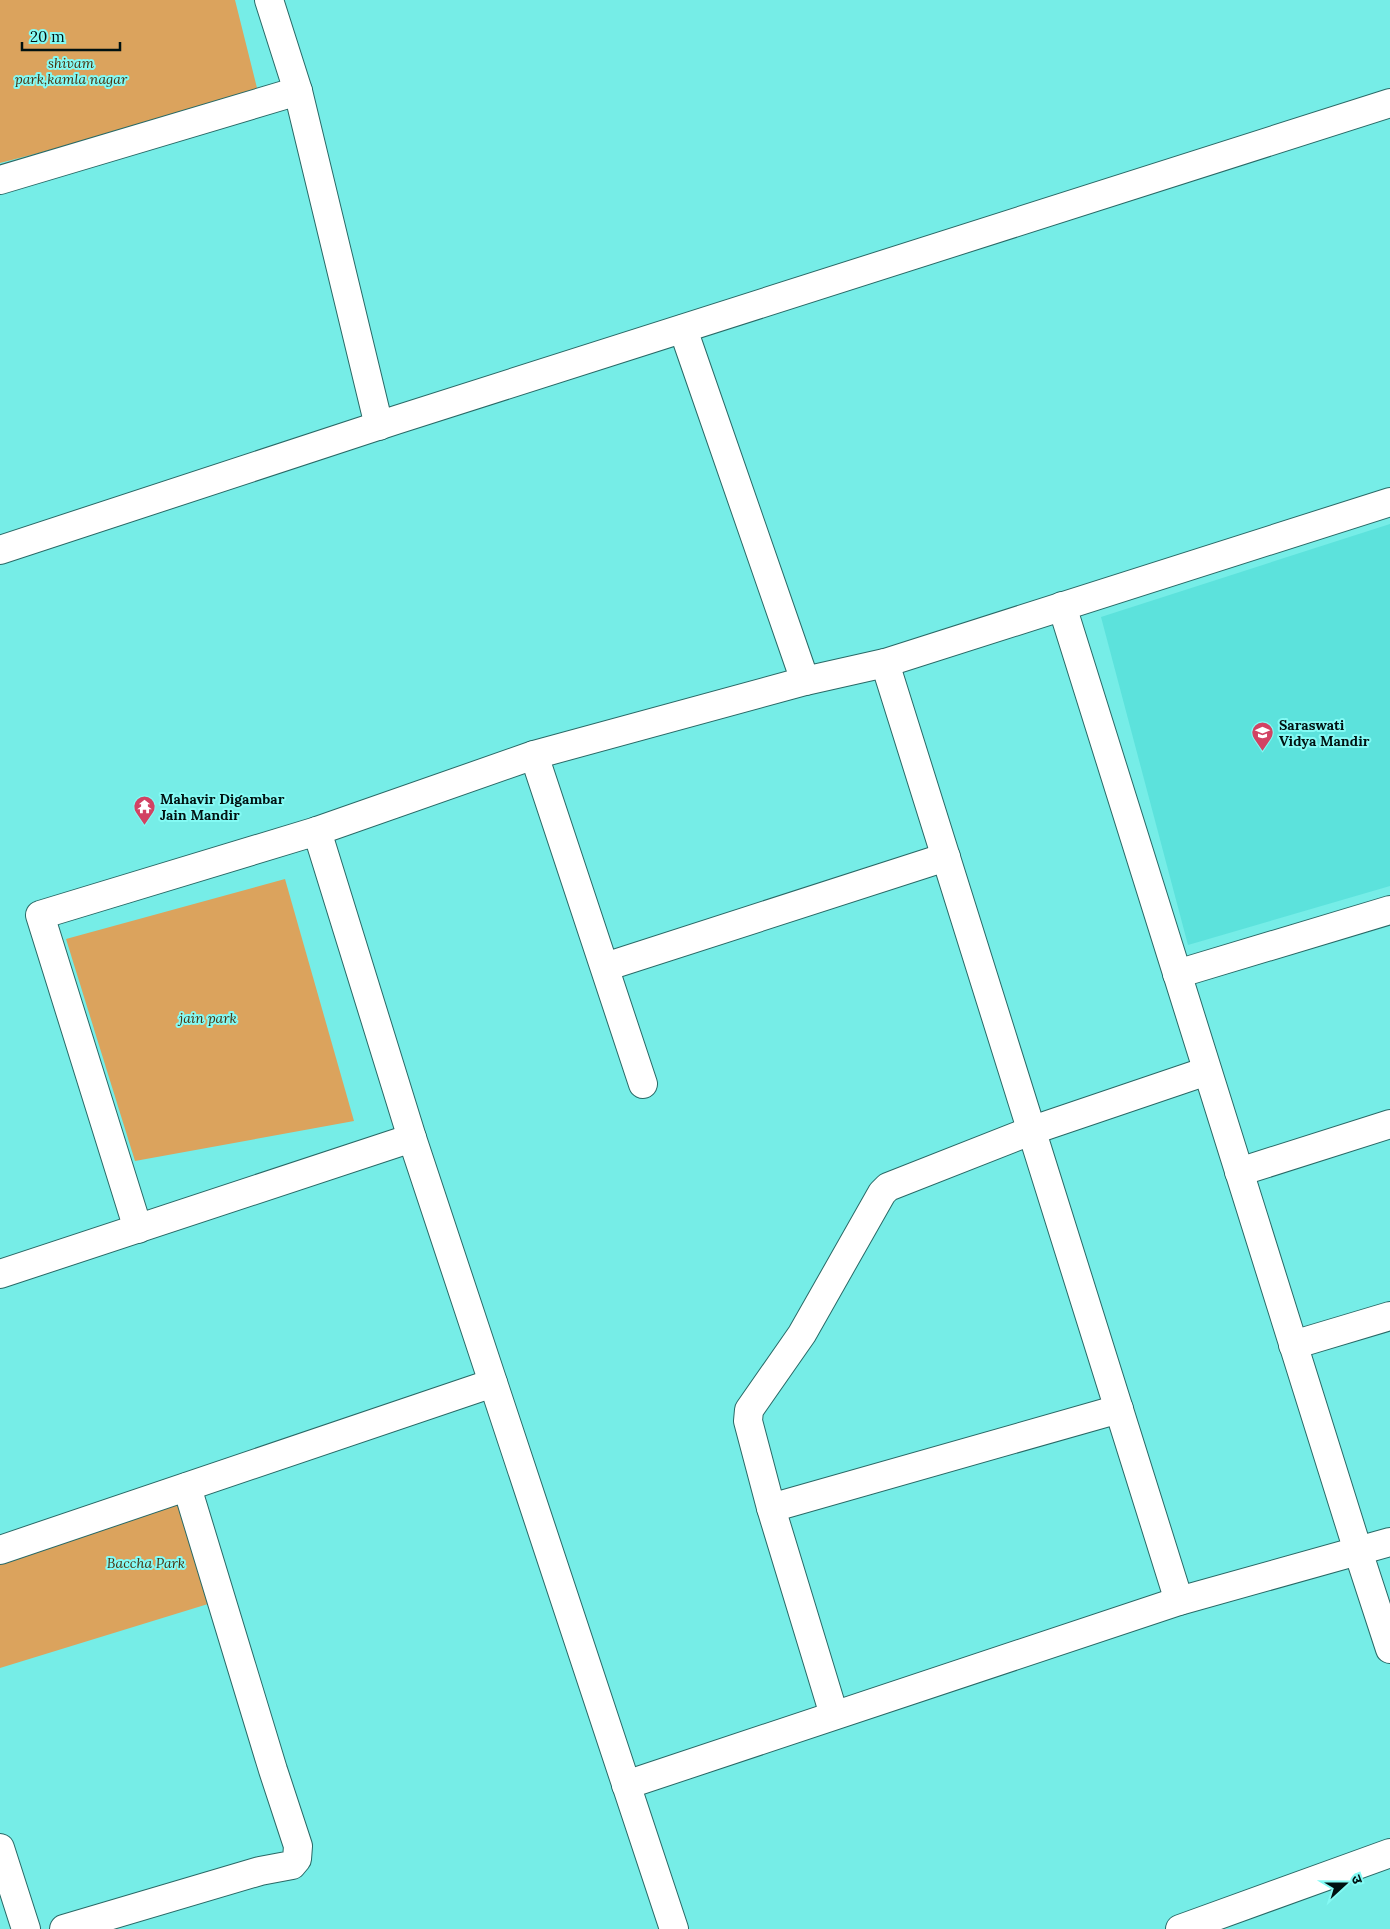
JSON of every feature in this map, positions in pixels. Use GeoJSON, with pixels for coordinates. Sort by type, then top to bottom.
{"type":"FeatureCollection","features":[{"type":"Feature","properties":{"kind":"street"},"geometry":{"type":"LineString","coordinates":[[268,0],[298,91],[379,426]]}},
{"type":"Feature","properties":{"kind":"street"},"geometry":{"type":"LineString","coordinates":[[0,180],[298,91]]}},
{"type":"Feature","properties":{"kind":"street"},"geometry":{"type":"LineString","coordinates":[[0,550],[379,426],[1390,103]]}},
{"type":"Feature","properties":{"kind":"street"},"geometry":{"type":"LineString","coordinates":[[683,329],[805,681]]}},
{"type":"Feature","properties":{"kind":"street"},"geometry":{"type":"LineString","coordinates":[[138,1229],[40,915],[317,831],[534,755],[805,681],[885,663],[1390,502]]}},
{"type":"Feature","properties":{"kind":"street"},"geometry":{"type":"LineString","coordinates":[[1062,606],[1390,1649]]}},
{"type":"Feature","properties":{"kind":"street"},"geometry":{"type":"LineString","coordinates":[[885,663],[1033,1130],[1041,1164],[1179,1601]]}},
{"type":"Feature","properties":{"kind":"street"},"geometry":{"type":"LineString","coordinates":[[534,755],[644,1084]]}},
{"type":"Feature","properties":{"kind":"street"},"geometry":{"type":"LineString","coordinates":[[317,831],[412,1138],[674,1929]]}},
{"type":"Feature","properties":{"kind":"street"},"geometry":{"type":"LineString","coordinates":[[605,967],[946,857]]}},
{"type":"Feature","properties":{"kind":"street"},"geometry":{"type":"LineString","coordinates":[[1177,974],[1390,910]]}},
{"type":"Feature","properties":{"kind":"street"},"geometry":{"type":"LineString","coordinates":[[834,1716],[771,1508],[748,1421],[748,1410],[802,1334],[882,1193],[888,1187],[1033,1130],[1208,1071]]}},
{"type":"Feature","properties":{"kind":"street"},"geometry":{"type":"LineString","coordinates":[[1239,1172],[1390,1124]]}},
{"type":"Feature","properties":{"kind":"street"},"geometry":{"type":"LineString","coordinates":[[0,1274],[412,1138]]}},
{"type":"Feature","properties":{"kind":"street"},"geometry":{"type":"LineString","coordinates":[[1293,1345],[1390,1316]]}},
{"type":"Feature","properties":{"kind":"street"},"geometry":{"type":"LineString","coordinates":[[0,1550],[493,1383]]}},
{"type":"Feature","properties":{"kind":"street"},"geometry":{"type":"LineString","coordinates":[[771,1508],[1119,1409]]}},
{"type":"Feature","properties":{"kind":"street"},"geometry":{"type":"LineString","coordinates":[[64,1929],[260,1871],[292,1865],[297,1859],[298,1846],[272,1770],[187,1487]]}},
{"type":"Feature","properties":{"kind":"street"},"geometry":{"type":"LineString","coordinates":[[626,1785],[1179,1601],[1390,1542]]}},
{"type":"Feature","properties":{"kind":"street"},"geometry":{"type":"LineString","coordinates":[[0,1848],[26,1929]]}},
{"type":"Feature","properties":{"kind":"street"},"geometry":{"type":"LineString","coordinates":[[1180,1929],[1390,1852]]}},
{"type":"Feature","properties":{"kind":"shaded area","name":"Saraswati Vidya Mandir"},"geometry":{"type":"Polygon","coordinates":[[[1390,524],[1390,886],[1188,945],[1101,617],[1390,524]]]}},
{"type":"Feature","properties":{"kind":"green space","name":"shivam park,kamla nagar"},"geometry":{"type":"Polygon","coordinates":[[[0,0],[235,0],[259,96],[0,163],[0,0]]]}},
{"type":"Feature","properties":{"kind":"green space","name":"jain park"},"geometry":{"type":"Polygon","coordinates":[[[285,879],[354,1121],[135,1161],[66,939],[285,879]]]}},
{"type":"Feature","properties":{"kind":"green space","name":"Baccha Park"},"geometry":{"type":"Polygon","coordinates":[[[187,1487],[221,1600],[0,1668],[0,1550],[187,1487]]]}},
{"type":"Feature","properties":{"kind":"place","name":"Saraswati Vidya Mandir"},"geometry":{"type":"Point","coordinates":[1263,752]}},
{"type":"Feature","properties":{"kind":"place","name":"Mahavir Digambar Jain Mandir"},"geometry":{"type":"Point","coordinates":[144,826]}}]}
